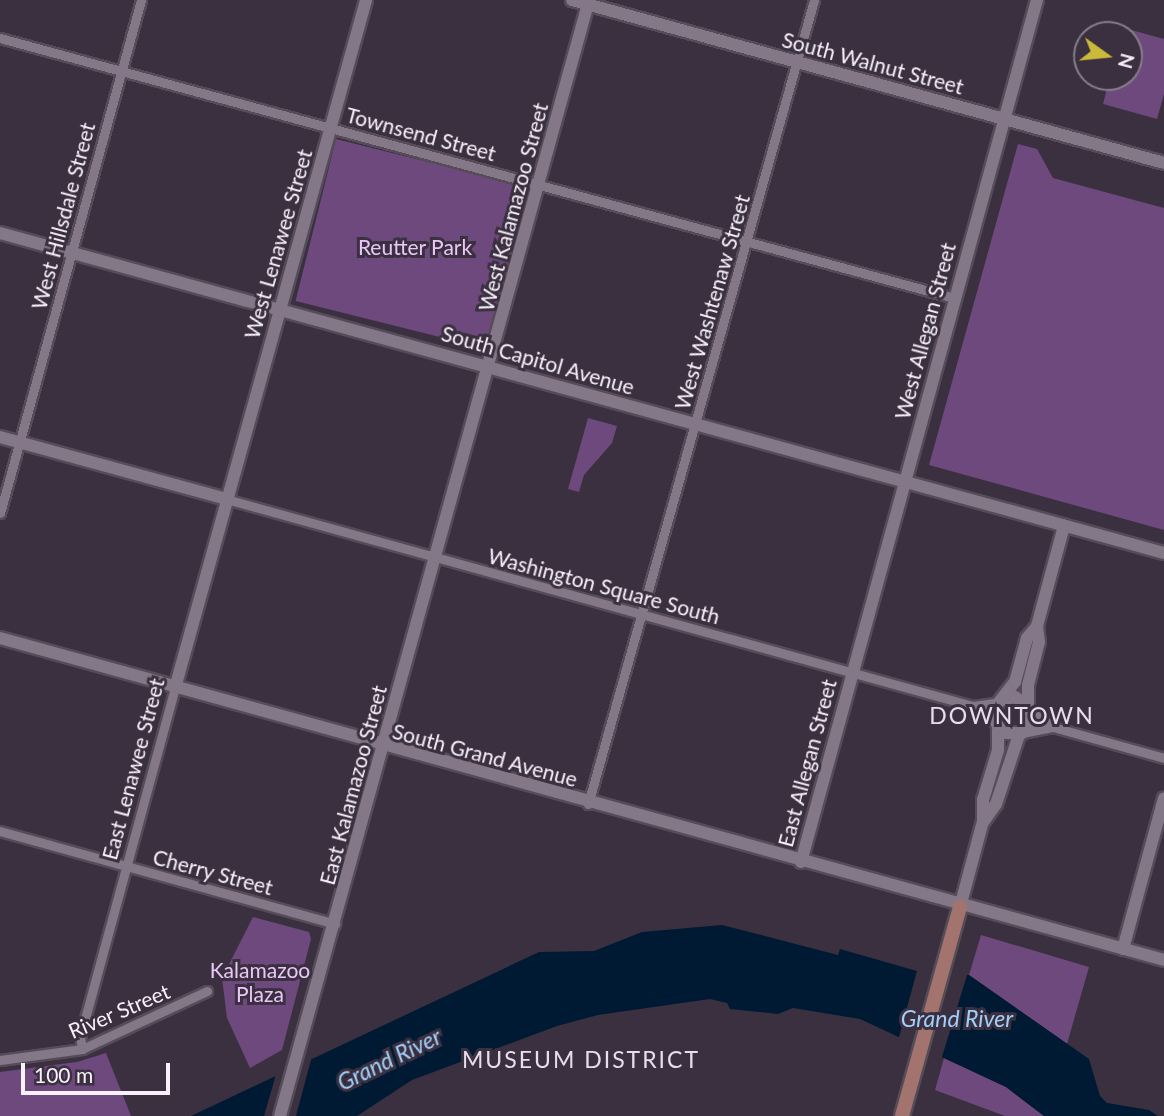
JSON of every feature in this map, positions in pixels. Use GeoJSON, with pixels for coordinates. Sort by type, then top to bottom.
{"type":"FeatureCollection","features":[{"type":"Feature","properties":{"kind":"main road"},"geometry":{"type":"LineString","coordinates":[[902,1116],[960,906]]}},
{"type":"Feature","properties":{"kind":"street","name":"West Hillsdale Street"},"geometry":{"type":"LineString","coordinates":[[0,513],[141,0]]}},
{"type":"Feature","properties":{"kind":"street","name":"West Lenawee Street"},"geometry":{"type":"LineString","coordinates":[[226,499],[366,0]]}},
{"type":"Feature","properties":{"kind":"street","name":"South Walnut Street"},"geometry":{"type":"LineString","coordinates":[[572,0],[588,2],[1164,163]]}},
{"type":"Feature","properties":{"kind":"street","name":"West Washtenaw Street"},"geometry":{"type":"LineString","coordinates":[[588,803],[814,0]]}},
{"type":"Feature","properties":{"kind":"street","name":"West Allegan Street"},"geometry":{"type":"LineString","coordinates":[[851,673],[1037,0]]}},
{"type":"Feature","properties":{"kind":"street","name":"West Kalamazoo Street"},"geometry":{"type":"LineString","coordinates":[[406,667],[588,2]]}},
{"type":"Feature","properties":{"kind":"street","name":"Townsend Street"},"geometry":{"type":"LineString","coordinates":[[0,37],[954,298]]}},
{"type":"Feature","properties":{"kind":"street","name":"South Capitol Avenue"},"geometry":{"type":"LineString","coordinates":[[0,233],[1164,553]]}},
{"type":"Feature","properties":{"kind":"street"},"geometry":{"type":"LineString","coordinates":[[0,437],[226,499]]}},
{"type":"Feature","properties":{"kind":"street","name":"Washington Square South"},"geometry":{"type":"LineString","coordinates":[[226,499],[973,706],[1001,701]]}},
{"type":"Feature","properties":{"kind":"street","name":"East Lenawee Street"},"geometry":{"type":"LineString","coordinates":[[82,1049],[80,1037],[226,499]]}},
{"type":"Feature","properties":{"kind":"street"},"geometry":{"type":"LineString","coordinates":[[984,821],[996,804],[1020,734],[1031,720],[1028,685],[1039,642],[1037,626],[1064,526]]}},
{"type":"Feature","properties":{"kind":"street"},"geometry":{"type":"LineString","coordinates":[[960,906],[984,821],[983,800],[998,750],[996,726],[1001,701],[1015,682],[1027,638],[1037,626]]}},
{"type":"Feature","properties":{"kind":"street","name":"South Grand Avenue"},"geometry":{"type":"LineString","coordinates":[[0,638],[384,747],[1164,960]]}},
{"type":"Feature","properties":{"kind":"street","name":"East Kalamazoo Street"},"geometry":{"type":"LineString","coordinates":[[280,1116],[406,667]]}},
{"type":"Feature","properties":{"kind":"street","name":"East Allegan Street"},"geometry":{"type":"LineString","coordinates":[[801,862],[851,673]]}},
{"type":"Feature","properties":{"kind":"street"},"geometry":{"type":"LineString","coordinates":[[1001,701],[1015,697],[1054,727],[1164,758]]}},
{"type":"Feature","properties":{"kind":"street","name":"Washington Square South"},"geometry":{"type":"LineString","coordinates":[[973,706],[996,726]]}},
{"type":"Feature","properties":{"kind":"street"},"geometry":{"type":"LineString","coordinates":[[996,726],[1020,734],[1054,727]]}},
{"type":"Feature","properties":{"kind":"street"},"geometry":{"type":"LineString","coordinates":[[1122,949],[1164,798]]}},
{"type":"Feature","properties":{"kind":"street","name":"Cherry Street"},"geometry":{"type":"LineString","coordinates":[[0,831],[335,924]]}},
{"type":"Feature","properties":{"kind":"street","name":"River Street"},"geometry":{"type":"LineString","coordinates":[[0,1060],[82,1049],[207,991]]}},
{"type":"Feature","properties":{"kind":"green space"},"geometry":{"type":"Polygon","coordinates":[[[1143,33],[1164,39],[1164,94],[1157,119],[1103,104],[1106,91],[1143,91],[1143,33]]]}},
{"type":"Feature","properties":{"kind":"green space","name":"Reutter Park"},"geometry":{"type":"Polygon","coordinates":[[[336,139],[527,187],[487,349],[296,301],[336,139]]]}},
{"type":"Feature","properties":{"kind":"green space"},"geometry":{"type":"Polygon","coordinates":[[[1018,144],[1037,149],[1053,178],[1164,208],[1164,530],[929,465],[1018,144]]]}},
{"type":"Feature","properties":{"kind":"green space"},"geometry":{"type":"Polygon","coordinates":[[[588,418],[617,426],[612,443],[584,475],[579,492],[568,489],[588,418]]]}},
{"type":"Feature","properties":{"kind":"green space","name":"Kalamazoo Plaza"},"geometry":{"type":"Polygon","coordinates":[[[253,917],[309,932],[311,939],[282,1050],[250,1068],[227,1018],[222,978],[253,917]]]}},
{"type":"Feature","properties":{"kind":"green space"},"geometry":{"type":"Polygon","coordinates":[[[981,935],[1089,967],[1067,1044],[969,975],[981,935]]]}},
{"type":"Feature","properties":{"kind":"green space"},"geometry":{"type":"Polygon","coordinates":[[[106,1053],[131,1116],[0,1116],[0,1072],[77,1062],[106,1053]]]}},
{"type":"Feature","properties":{"kind":"green space"},"geometry":{"type":"Polygon","coordinates":[[[944,1058],[1006,1087],[1044,1116],[1005,1116],[935,1090],[944,1058]]]}},
{"type":"Feature","properties":{"kind":"water","name":"Grand River"},"geometry":{"type":"Polygon","coordinates":[[[722,925],[838,955],[840,949],[917,971],[969,975],[1089,1059],[1100,1096],[1107,1103],[1149,1110],[1158,1116],[1044,1116],[1006,1087],[860,1019],[793,1008],[778,1014],[730,1009],[727,1003],[710,999],[598,1015],[557,1026],[412,1080],[357,1116],[191,1116],[539,952],[594,951],[642,932],[722,925]]]}},
{"type":"Feature","properties":{"kind":"pier"},"geometry":{"type":"Polygon","coordinates":[[[918,967],[968,972],[941,1060],[898,1041],[918,967]]]}},
{"type":"Feature","properties":{"kind":"pier"},"geometry":{"type":"Polygon","coordinates":[[[312,1056],[296,1116],[264,1116],[276,1074],[312,1056]]]}},
{"type":"Feature","properties":{"kind":"district","name":"DOWNTOWN"},"geometry":{"type":"Point","coordinates":[1012,715]}},
{"type":"Feature","properties":{"kind":"district","name":"MUSEUM DISTRICT"},"geometry":{"type":"Point","coordinates":[581,1059]}}]}
